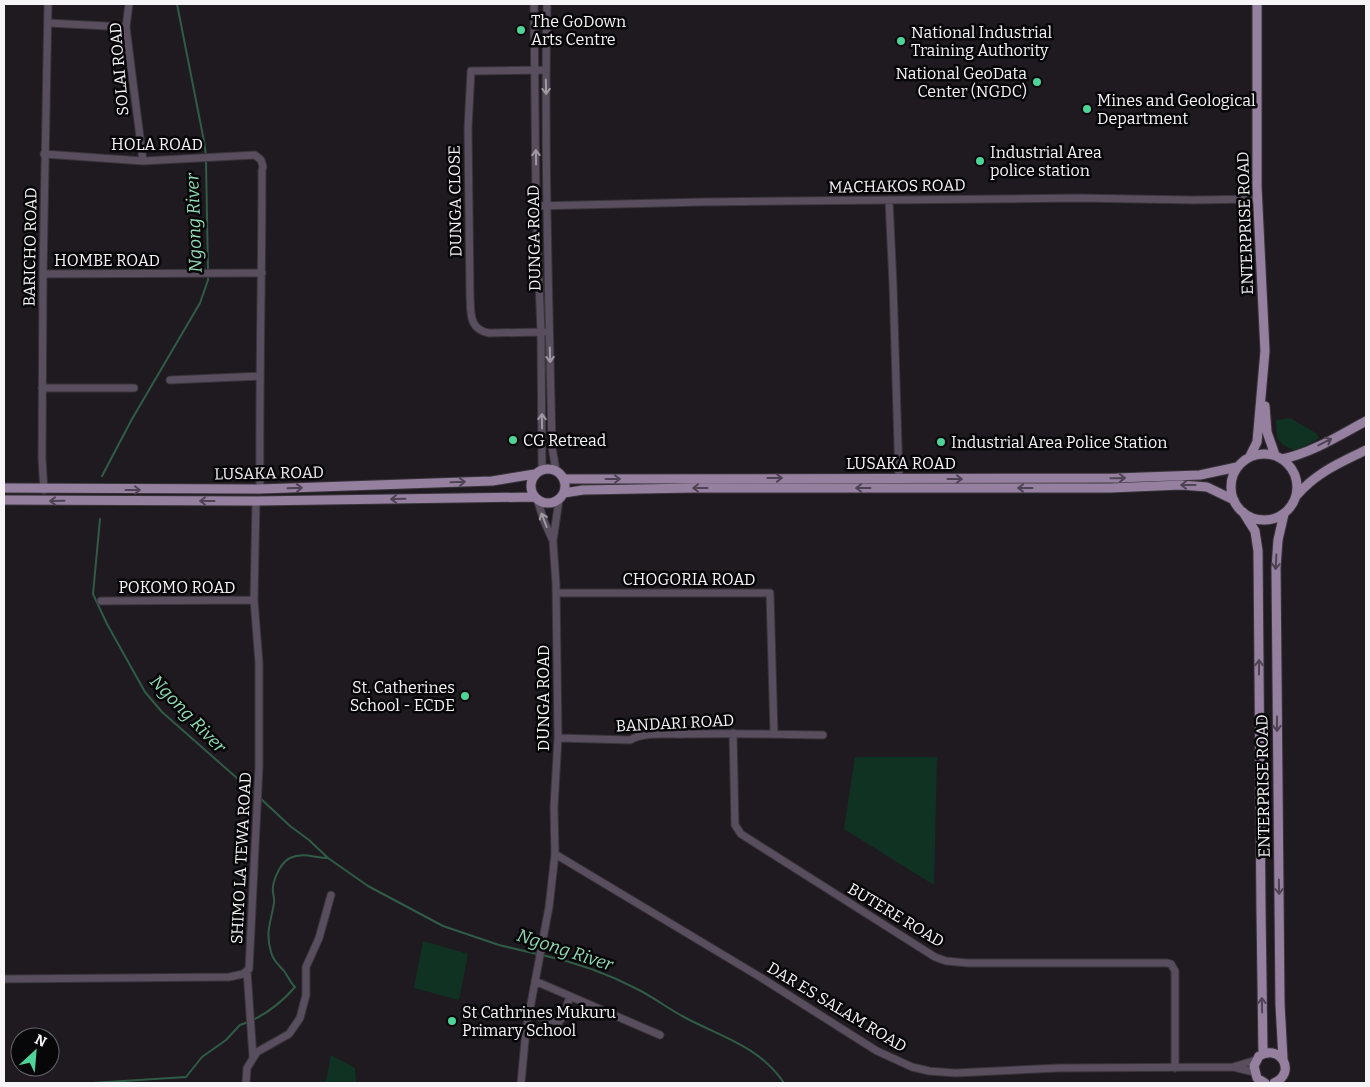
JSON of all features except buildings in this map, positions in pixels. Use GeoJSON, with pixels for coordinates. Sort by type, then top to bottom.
{"type":"FeatureCollection","features":[{"type":"Feature","properties":{"kind":"main road","name":"ENTERPRISE ROAD"},"geometry":{"type":"LineString","coordinates":[[1250,456],[1258,442],[1265,350],[1257,186],[1256,4]]}},
{"type":"Feature","properties":{"kind":"main road","name":"ENTERPRISE ROAD"},"geometry":{"type":"LineString","coordinates":[[1263,381],[1267,432],[1279,457]]}},
{"type":"Feature","properties":{"kind":"main road"},"geometry":{"type":"LineString","coordinates":[[1366,421],[1302,454],[1279,457],[1258,454],[1250,456],[1237,468],[1231,483],[1234,500],[1243,512],[1259,520],[1276,518],[1284,514],[1292,505],[1297,494],[1312,478],[1366,450]]}},
{"type":"Feature","properties":{"kind":"main road"},"geometry":{"type":"LineString","coordinates":[[1279,457],[1288,464],[1296,478],[1297,494]]}},
{"type":"Feature","properties":{"kind":"main road","name":"LUSAKA ROAD"},"geometry":{"type":"LineString","coordinates":[[564,479],[1126,478],[1200,474],[1237,468]]}},
{"type":"Feature","properties":{"kind":"main road"},"geometry":{"type":"LineString","coordinates":[[551,469],[564,479],[565,484],[561,496],[548,503],[536,498],[530,484],[539,472],[551,469]]}},
{"type":"Feature","properties":{"kind":"main road","name":"LUSAKA ROAD"},"geometry":{"type":"LineString","coordinates":[[4,488],[44,490],[260,489],[492,480],[539,472]]}},
{"type":"Feature","properties":{"kind":"main road","name":"LUSAKA ROAD"},"geometry":{"type":"LineString","coordinates":[[561,496],[583,490],[694,488],[1091,488],[1189,485],[1207,487],[1234,500]]}},
{"type":"Feature","properties":{"kind":"main road","name":"LUSAKA ROAD"},"geometry":{"type":"LineString","coordinates":[[4,500],[256,501],[536,498]]}},
{"type":"Feature","properties":{"kind":"main road","name":"ENTERPRISE ROAD"},"geometry":{"type":"LineString","coordinates":[[1243,512],[1255,531],[1258,551],[1264,1053]]}},
{"type":"Feature","properties":{"kind":"main road","name":"ENTERPRISE ROAD"},"geometry":{"type":"LineString","coordinates":[[1278,1082],[1286,1067],[1283,1059],[1280,1004],[1276,568],[1278,540],[1284,514]]}},
{"type":"Feature","properties":{"kind":"main road"},"geometry":{"type":"LineString","coordinates":[[1263,1083],[1254,1072],[1256,1060],[1264,1053],[1270,1052],[1277,1054],[1283,1059]]}},
{"type":"Feature","properties":{"kind":"street","name":"BARICHO ROAD"},"geometry":{"type":"LineString","coordinates":[[44,490],[42,388],[44,154],[48,4]]}},
{"type":"Feature","properties":{"kind":"street","name":"SOLAI ROAD"},"geometry":{"type":"LineString","coordinates":[[129,4],[126,27],[143,161]]}},
{"type":"Feature","properties":{"kind":"street","name":"DUNGA ROAD"},"geometry":{"type":"LineString","coordinates":[[534,4],[536,206],[541,332],[539,472]]}},
{"type":"Feature","properties":{"kind":"street","name":"DUNGA ROAD"},"geometry":{"type":"LineString","coordinates":[[547,4],[547,206],[552,448],[556,471]]}},
{"type":"Feature","properties":{"kind":"street"},"geometry":{"type":"LineString","coordinates":[[48,23],[126,27]]}},
{"type":"Feature","properties":{"kind":"street","name":"DUNGA CLOSE"},"geometry":{"type":"LineString","coordinates":[[546,70],[471,72],[468,128],[470,295],[472,323],[481,332],[550,332]]}},
{"type":"Feature","properties":{"kind":"street","name":"HOLA ROAD"},"geometry":{"type":"LineString","coordinates":[[44,154],[143,161],[255,155],[261,160],[263,167],[262,273]]}},
{"type":"Feature","properties":{"kind":"street","name":"MACHAKOS ROAD"},"geometry":{"type":"LineString","coordinates":[[536,206],[703,202],[1078,198],[1258,199]]}},
{"type":"Feature","properties":{"kind":"street"},"geometry":{"type":"LineString","coordinates":[[889,200],[899,478]]}},
{"type":"Feature","properties":{"kind":"street"},"geometry":{"type":"LineString","coordinates":[[260,489],[259,376],[262,273]]}},
{"type":"Feature","properties":{"kind":"street","name":"HOMBE ROAD"},"geometry":{"type":"LineString","coordinates":[[43,274],[262,273]]}},
{"type":"Feature","properties":{"kind":"street"},"geometry":{"type":"LineString","coordinates":[[170,380],[259,376]]}},
{"type":"Feature","properties":{"kind":"street"},"geometry":{"type":"LineString","coordinates":[[42,388],[134,388]]}},
{"type":"Feature","properties":{"kind":"street","name":"DUNGA ROAD"},"geometry":{"type":"LineString","coordinates":[[521,1083],[529,1014],[549,907],[555,854],[554,807],[558,738],[556,593],[553,541],[561,496]]}},
{"type":"Feature","properties":{"kind":"street","name":"DUNGA ROAD"},"geometry":{"type":"LineString","coordinates":[[536,498],[553,541]]}},
{"type":"Feature","properties":{"kind":"street","name":"SHIMO LA TEWA ROAD"},"geometry":{"type":"LineString","coordinates":[[246,1083],[247,1068],[253,1057],[247,971],[250,967],[259,767],[259,663],[254,600],[256,501]]}},
{"type":"Feature","properties":{"kind":"street","name":"CHOGORIA ROAD"},"geometry":{"type":"LineString","coordinates":[[556,593],[770,592],[774,734]]}},
{"type":"Feature","properties":{"kind":"street","name":"POKOMO ROAD"},"geometry":{"type":"LineString","coordinates":[[101,601],[254,600]]}},
{"type":"Feature","properties":{"kind":"street","name":"BANDARI ROAD"},"geometry":{"type":"LineString","coordinates":[[558,738],[630,740],[638,736],[733,733],[822,735]]}},
{"type":"Feature","properties":{"kind":"street","name":"BUTERE ROAD"},"geometry":{"type":"LineString","coordinates":[[733,733],[735,825],[741,834],[935,957],[946,961],[968,963],[1171,964],[1175,971],[1175,1068]]}},
{"type":"Feature","properties":{"kind":"street","name":"DAR ES SALAM ROAD"},"geometry":{"type":"LineString","coordinates":[[555,854],[760,977],[877,1051],[912,1067],[955,1073],[1059,1068],[1233,1067],[1256,1060]]}},
{"type":"Feature","properties":{"kind":"street"},"geometry":{"type":"LineString","coordinates":[[253,1057],[264,1047],[282,1040],[300,1018],[306,994],[306,966],[318,938],[331,895]]}},
{"type":"Feature","properties":{"kind":"street"},"geometry":{"type":"LineString","coordinates":[[4,979],[229,977],[237,976],[247,971]]}},
{"type":"Feature","properties":{"kind":"street"},"geometry":{"type":"LineString","coordinates":[[535,981],[660,1035]]}},
{"type":"Feature","properties":{"kind":"street"},"geometry":{"type":"LineString","coordinates":[[529,1014],[560,1022],[568,1006],[570,996]]}},
{"type":"Feature","properties":{"kind":"street"},"geometry":{"type":"LineString","coordinates":[[1233,1067],[1254,1072]]}},
{"type":"Feature","properties":{"kind":"green space"},"geometry":{"type":"Polygon","coordinates":[[[1290,418],[1316,433],[1319,438],[1302,448],[1294,450],[1283,445],[1277,438],[1276,420],[1290,418]]]}},
{"type":"Feature","properties":{"kind":"green space"},"geometry":{"type":"Polygon","coordinates":[[[855,757],[937,757],[934,885],[844,829],[855,757]]]}},
{"type":"Feature","properties":{"kind":"green space"},"geometry":{"type":"Polygon","coordinates":[[[423,941],[468,954],[459,1000],[414,988],[423,941]]]}},
{"type":"Feature","properties":{"kind":"green space"},"geometry":{"type":"Polygon","coordinates":[[[331,1055],[355,1068],[356,1083],[312,1083],[326,1081],[331,1055]]]}},
{"type":"Feature","properties":{"kind":"waterway","name":"Ngong River"},"geometry":{"type":"LineString","coordinates":[[177,4],[206,156]]}},
{"type":"Feature","properties":{"kind":"waterway","name":"Ngong River"},"geometry":{"type":"LineString","coordinates":[[206,161],[208,271]]}},
{"type":"Feature","properties":{"kind":"waterway","name":"Ngong River"},"geometry":{"type":"LineString","coordinates":[[102,476],[132,419],[200,303],[208,276]]}},
{"type":"Feature","properties":{"kind":"waterway","name":"Ngong River"},"geometry":{"type":"LineString","coordinates":[[100,519],[93,594],[107,624],[145,692],[162,712],[255,794]]}},
{"type":"Feature","properties":{"kind":"waterway","name":"Ngong River"},"geometry":{"type":"LineString","coordinates":[[260,798],[328,858],[368,886],[443,926],[499,945],[537,954]]}},
{"type":"Feature","properties":{"kind":"waterway","name":"Ngong River"},"geometry":{"type":"LineString","coordinates":[[253,1020],[276,1006],[295,987],[275,960],[269,945],[269,927],[276,875],[284,863],[295,856],[304,855],[328,858]]}},
{"type":"Feature","properties":{"kind":"waterway","name":"Ngong River"},"geometry":{"type":"LineString","coordinates":[[542,955],[590,968],[641,991],[684,1017],[751,1051],[774,1070],[784,1083]]}},
{"type":"Feature","properties":{"kind":"waterway","name":"Ngong River"},"geometry":{"type":"LineString","coordinates":[[92,1083],[186,1077],[202,1057],[226,1040],[240,1025],[248,1022]]}},
{"type":"Feature","properties":{"kind":"place","name":"The GoDown Arts Centre"},"geometry":{"type":"Point","coordinates":[521,30]}},
{"type":"Feature","properties":{"kind":"place","name":"National Industrial Training Authority"},"geometry":{"type":"Point","coordinates":[901,41]}},
{"type":"Feature","properties":{"kind":"place","name":"National GeoData Center (NGDC)"},"geometry":{"type":"Point","coordinates":[1037,82]}},
{"type":"Feature","properties":{"kind":"place","name":"Mines and Geological Department"},"geometry":{"type":"Point","coordinates":[1087,109]}},
{"type":"Feature","properties":{"kind":"place","name":"Industrial Area police station"},"geometry":{"type":"Point","coordinates":[980,161]}},
{"type":"Feature","properties":{"kind":"place","name":"CG Retread"},"geometry":{"type":"Point","coordinates":[513,440]}},
{"type":"Feature","properties":{"kind":"place","name":"Industrial Area Police Station"},"geometry":{"type":"Point","coordinates":[941,442]}},
{"type":"Feature","properties":{"kind":"place","name":"St. Catherines School - ECDE"},"geometry":{"type":"Point","coordinates":[465,696]}},
{"type":"Feature","properties":{"kind":"place","name":"St Cathrines Mukuru Primary School"},"geometry":{"type":"Point","coordinates":[452,1021]}}]}
